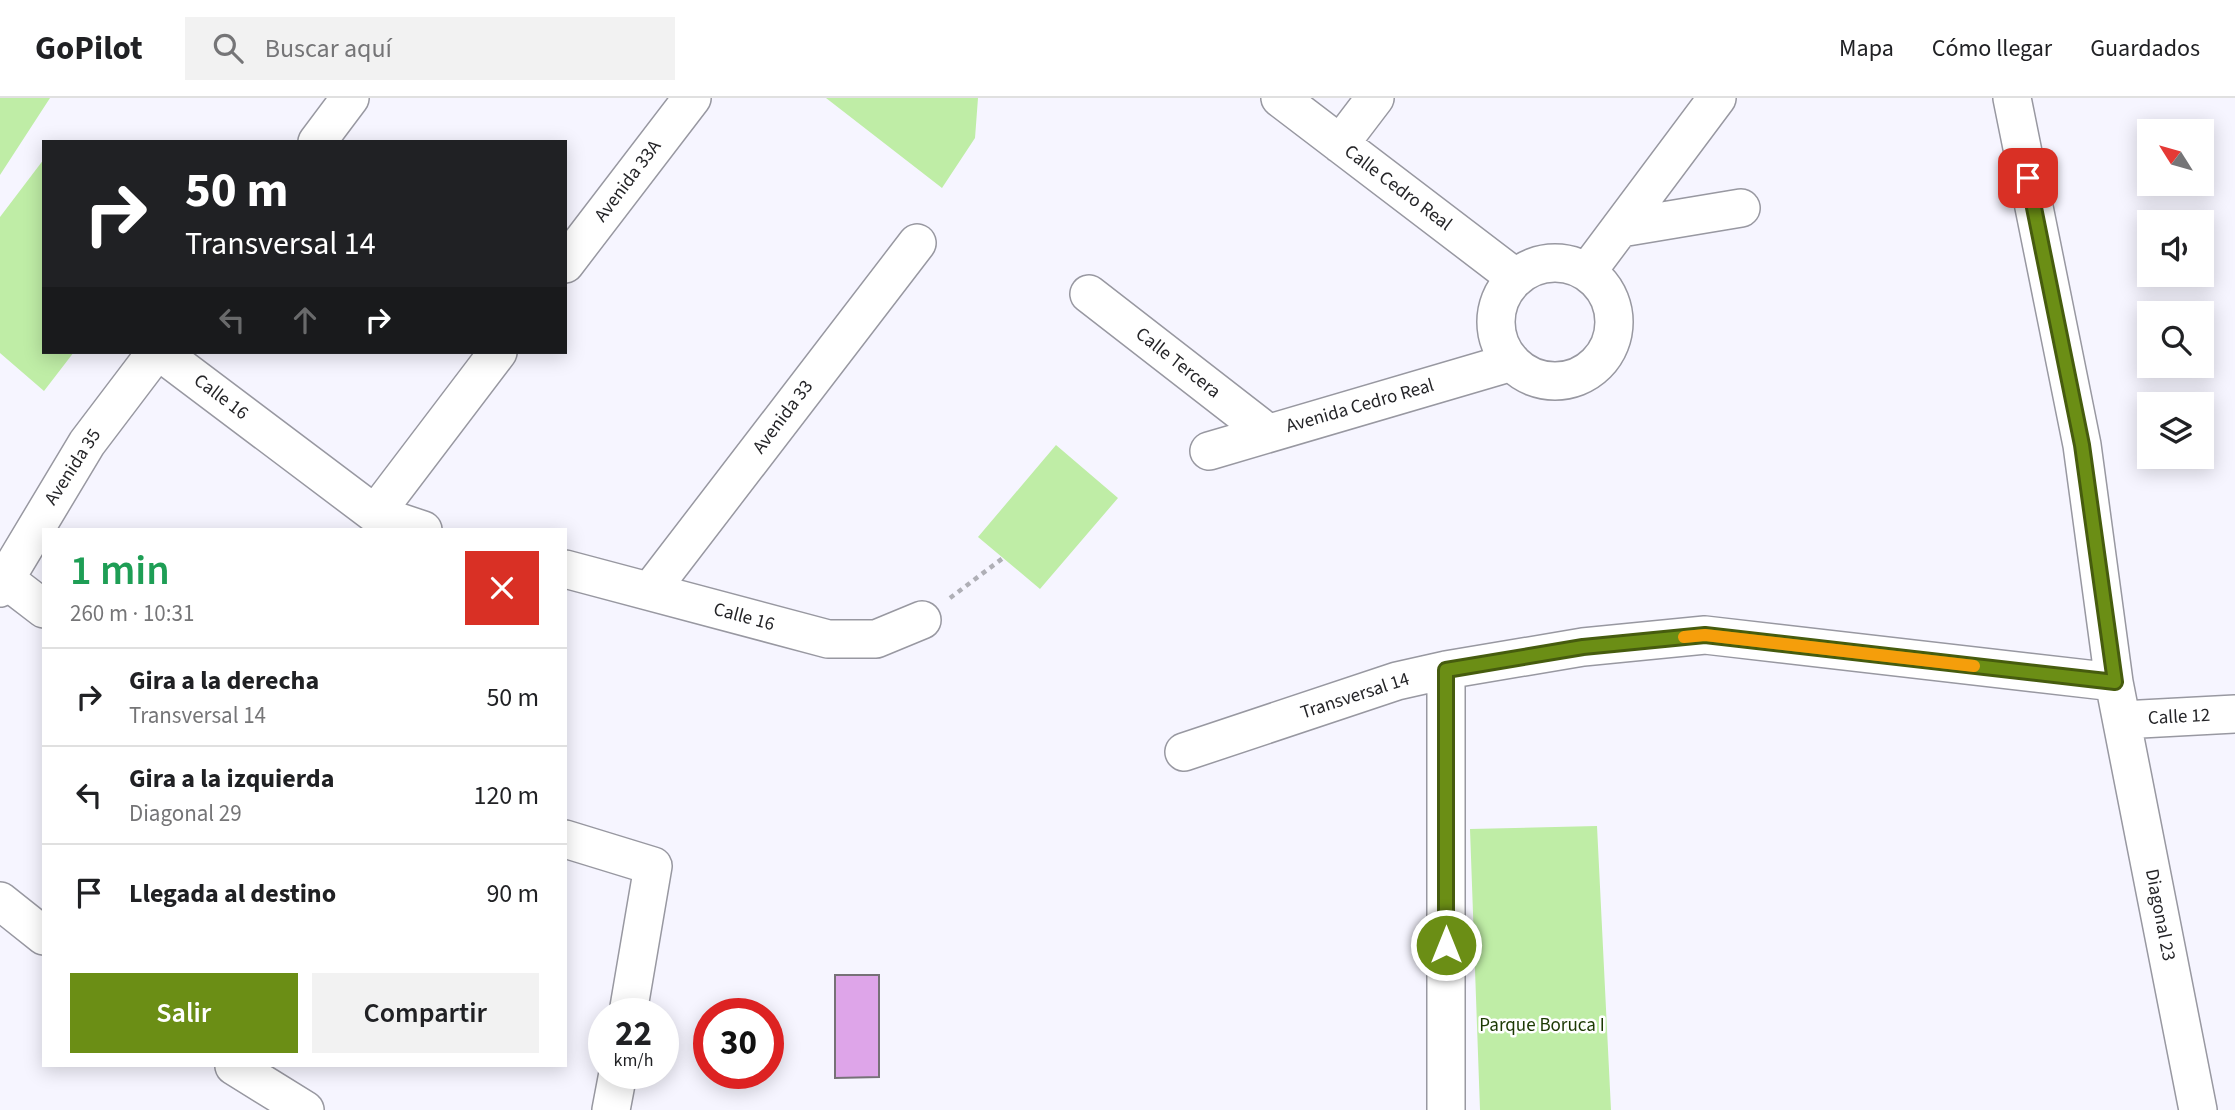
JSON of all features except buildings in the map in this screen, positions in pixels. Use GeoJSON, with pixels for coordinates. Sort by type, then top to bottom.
{"type":"FeatureCollection","features":[{"type":"Feature","properties":{"kind":"street"},"geometry":{"type":"LineString","coordinates":[[318,140],[350,98]]}},
{"type":"Feature","properties":{"kind":"street","name":"Avenida 33A"},"geometry":{"type":"LineString","coordinates":[[567,261],[692,98]]}},
{"type":"Feature","properties":{"kind":"street","name":"Calle Cedro Real"},"geometry":{"type":"LineString","coordinates":[[1280,98],[1516,278]]}},
{"type":"Feature","properties":{"kind":"street"},"geometry":{"type":"LineString","coordinates":[[1340,144],[1374,98]]}},
{"type":"Feature","properties":{"kind":"street"},"geometry":{"type":"LineString","coordinates":[[1587,272],[1717,98]]}},
{"type":"Feature","properties":{"kind":"street","name":"Diagonal 23"},"geometry":{"type":"LineString","coordinates":[[2012,98],[2082,445],[2115,682],[2198,1110]]}},
{"type":"Feature","properties":{"kind":"street"},"geometry":{"type":"LineString","coordinates":[[1621,228],[1741,208]]}},
{"type":"Feature","properties":{"kind":"street","name":"Avenida 33"},"geometry":{"type":"LineString","coordinates":[[650,592],[916,243]]}},
{"type":"Feature","properties":{"kind":"street"},"geometry":{"type":"LineString","coordinates":[[1551,262],[1570,264],[1587,272],[1602,285],[1611,303],[1614,323],[1610,342],[1600,359],[1585,372],[1567,380],[1547,380],[1528,374],[1512,362],[1499,338],[1497,310],[1504,292],[1516,278],[1532,267],[1551,262]]}},
{"type":"Feature","properties":{"kind":"street","name":"Calle Tercera"},"geometry":{"type":"LineString","coordinates":[[1089,294],[1268,433]]}},
{"type":"Feature","properties":{"kind":"street","name":"Avenida 35"},"geometry":{"type":"LineString","coordinates":[[3,584],[87,443],[156,354]]}},
{"type":"Feature","properties":{"kind":"street","name":"Calle 16"},"geometry":{"type":"LineString","coordinates":[[161,354],[375,514],[417,528]]}},
{"type":"Feature","properties":{"kind":"street"},"geometry":{"type":"LineString","coordinates":[[375,514],[496,354]]}},
{"type":"Feature","properties":{"kind":"street","name":"Avenida Cedro Real"},"geometry":{"type":"LineString","coordinates":[[1209,451],[1512,362]]}},
{"type":"Feature","properties":{"kind":"street","name":"Calle 16"},"geometry":{"type":"LineString","coordinates":[[567,570],[828,639],[876,639],[922,620]]}},
{"type":"Feature","properties":{"kind":"street"},"geometry":{"type":"LineString","coordinates":[[3,584],[42,608]]}},
{"type":"Feature","properties":{"kind":"street","name":"Transversal 14"},"geometry":{"type":"LineString","coordinates":[[1184,752],[1397,681],[1583,647],[1705,635],[2115,682]]}},
{"type":"Feature","properties":{"kind":"street"},"geometry":{"type":"LineString","coordinates":[[1446,670],[1446,1110]]}},
{"type":"Feature","properties":{"kind":"street","name":"Calle 12"},"geometry":{"type":"LineString","coordinates":[[2123,720],[2235,714]]}},
{"type":"Feature","properties":{"kind":"street"},"geometry":{"type":"LineString","coordinates":[[567,840],[653,866],[631,998]]}},
{"type":"Feature","properties":{"kind":"street"},"geometry":{"type":"LineString","coordinates":[[0,901],[42,934]]}},
{"type":"Feature","properties":{"kind":"street"},"geometry":{"type":"LineString","coordinates":[[236,1067],[305,1110]]}},
{"type":"Feature","properties":{"kind":"street"},"geometry":{"type":"LineString","coordinates":[[611,1110],[615,1089]]}},
{"type":"Feature","properties":{"kind":"path"},"geometry":{"type":"LineString","coordinates":[[922,620],[1003,558]]}},
{"type":"Feature","properties":{"kind":"green space"},"geometry":{"type":"Polygon","coordinates":[[[0,98],[50,98],[0,175],[0,98]]]}},
{"type":"Feature","properties":{"kind":"green space"},"geometry":{"type":"Polygon","coordinates":[[[826,98],[978,98],[975,138],[942,188],[826,98]]]}},
{"type":"Feature","properties":{"kind":"green space"},"geometry":{"type":"Polygon","coordinates":[[[42,162],[42,354],[72,354],[44,391],[0,353],[0,217],[42,162]]]}},
{"type":"Feature","properties":{"kind":"green space"},"geometry":{"type":"Polygon","coordinates":[[[1056,445],[1118,498],[1040,589],[978,537],[1056,445]]]}},
{"type":"Feature","properties":{"kind":"green space","name":"Parque Boruca I"},"geometry":{"type":"Polygon","coordinates":[[[1597,826],[1611,1110],[1480,1110],[1470,829],[1597,826]]]}},
{"type":"Feature","properties":{"kind":"slow traffic"},"geometry":{"type":"LineString","coordinates":[[1684,637],[1705,635],[1974,666]]}},
{"type":"Feature","properties":{"kind":"route"},"geometry":{"type":"LineString","coordinates":[[1446,945],[1446,670],[1583,647],[1705,635],[2115,682],[2082,445],[2028,178]]}}]}
